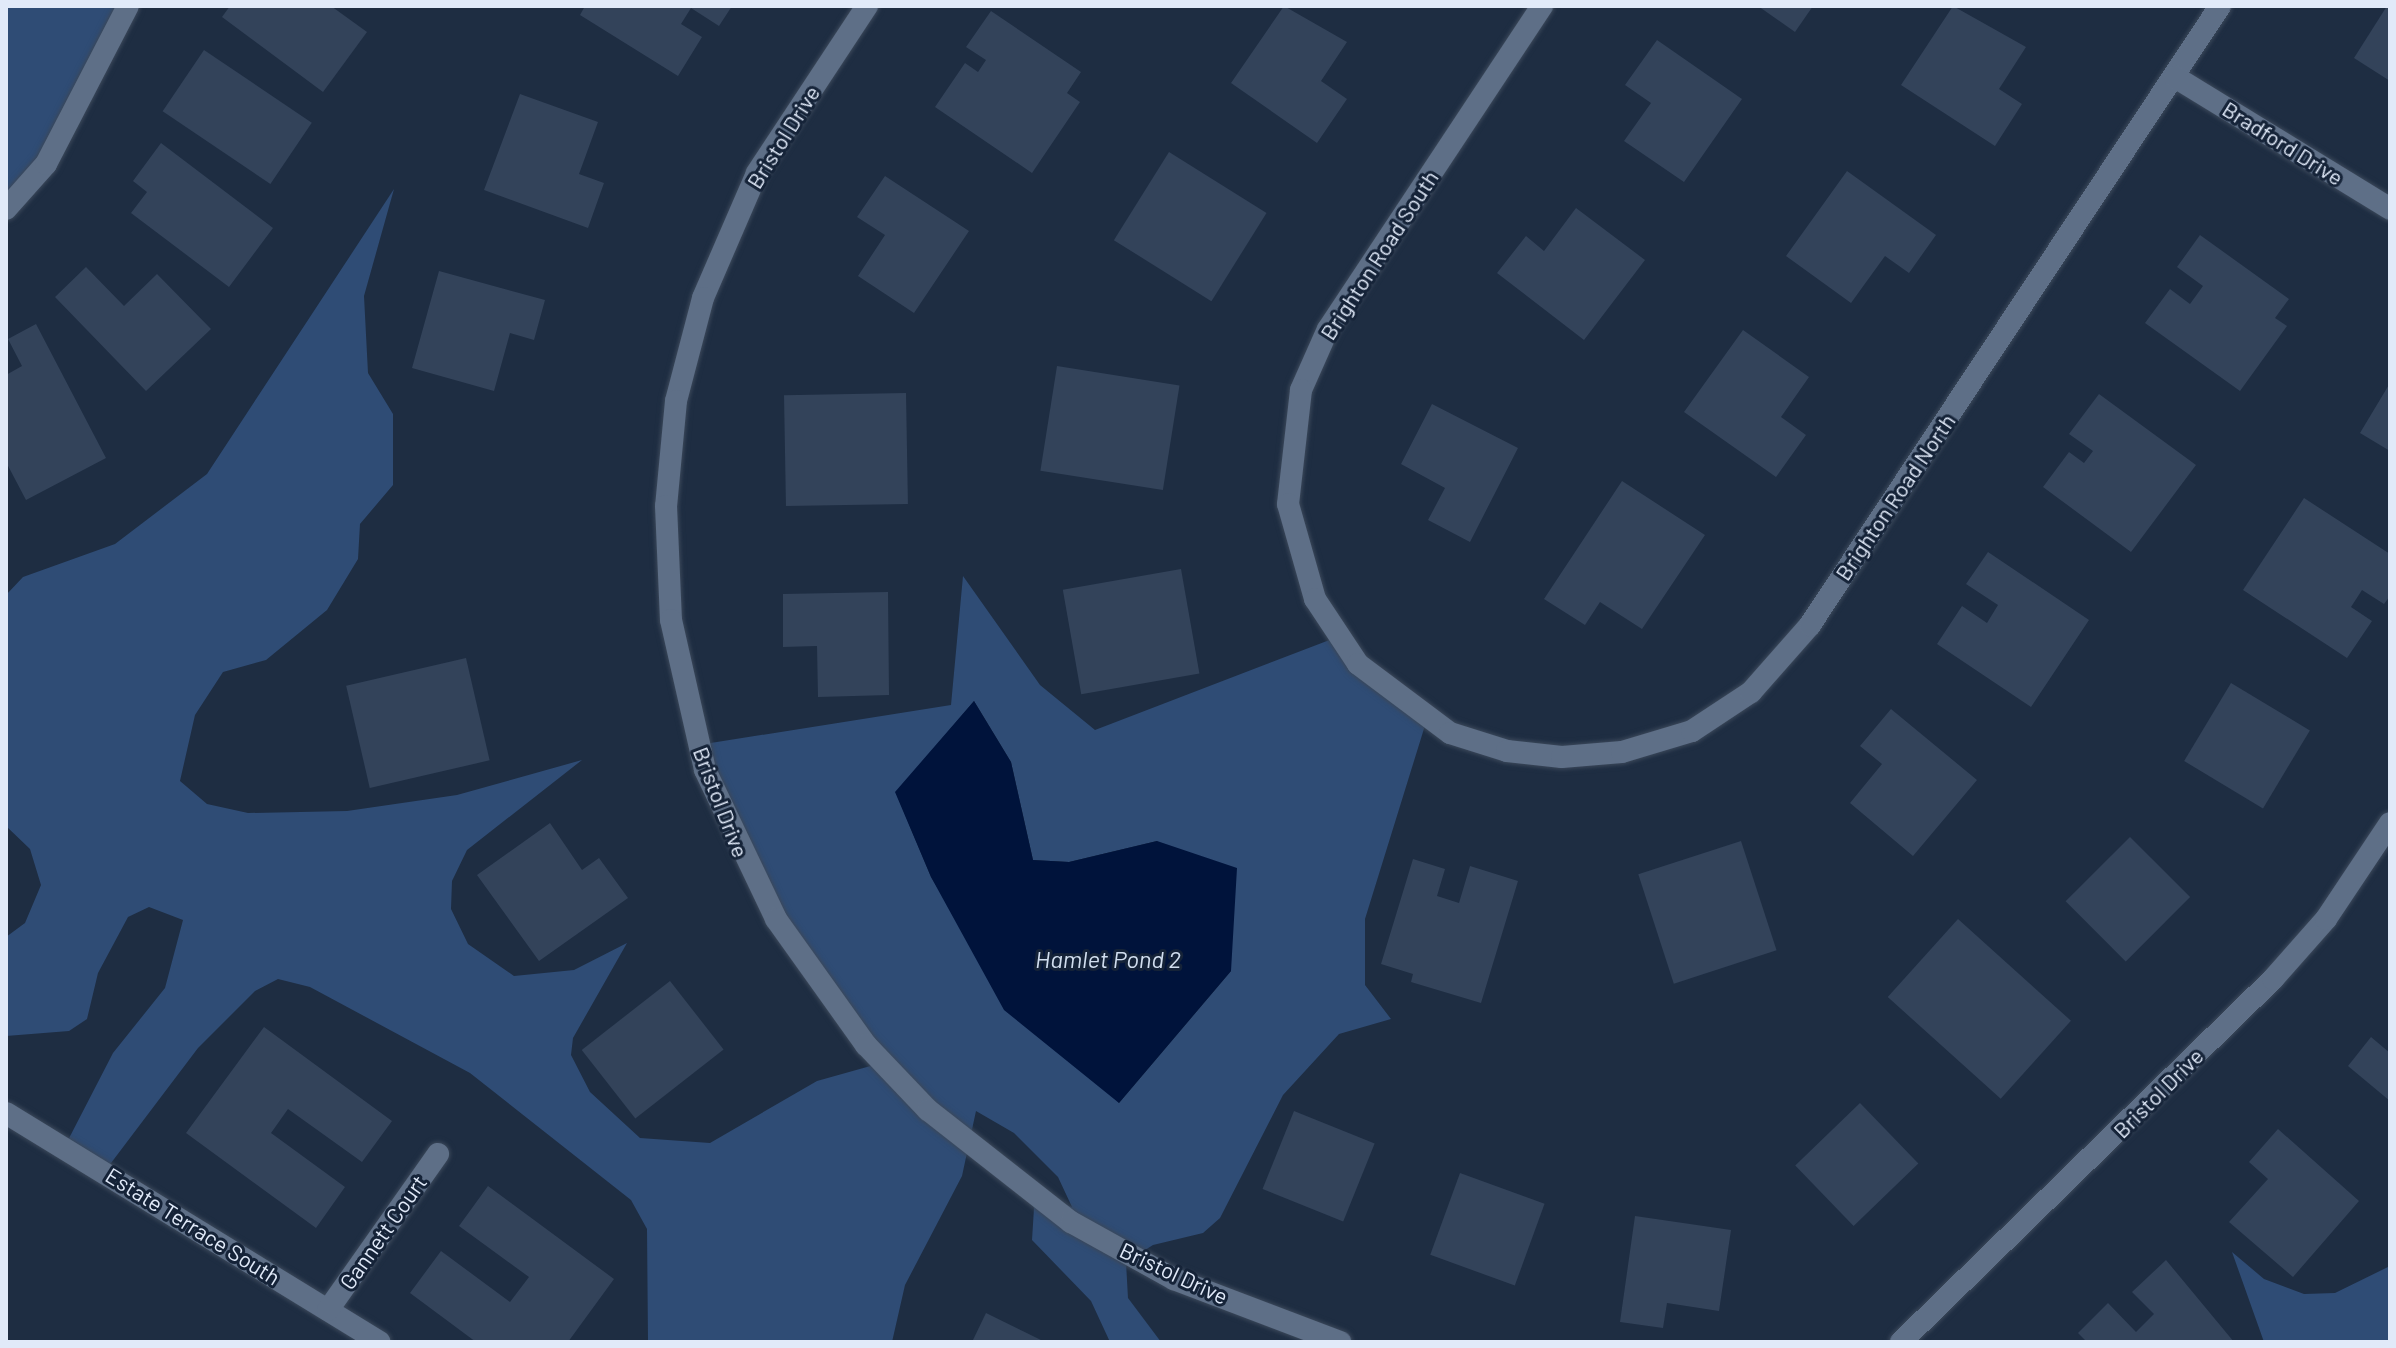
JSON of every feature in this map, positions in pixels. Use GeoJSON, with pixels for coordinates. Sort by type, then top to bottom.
{"type":"FeatureCollection","features":[{"type":"Feature","properties":{"kind":"street"},"geometry":{"type":"LineString","coordinates":[[6,209],[46,164],[128,6]]}},
{"type":"Feature","properties":{"kind":"street","name":"Bristol Drive"},"geometry":{"type":"LineString","coordinates":[[867,6],[757,173],[703,298],[676,401],[666,506],[671,620],[705,770],[776,919],[866,1045],[928,1110],[1071,1222],[1174,1279],[1340,1342]]}},
{"type":"Feature","properties":{"kind":"street","name":"Brighton Road South"},"geometry":{"type":"LineString","coordinates":[[1427,719],[1358,664],[1315,599],[1288,504],[1289,450],[1301,390],[1328,329],[1542,6]]}},
{"type":"Feature","properties":{"kind":"street","name":"Brighton Road North"},"geometry":{"type":"LineString","coordinates":[[1427,719],[1507,751],[1622,752],[1692,731],[1751,692],[1810,625],[2220,6]]}},
{"type":"Feature","properties":{"kind":"street","name":"Bradford Drive"},"geometry":{"type":"LineString","coordinates":[[2175,77],[2390,209]]}},
{"type":"Feature","properties":{"kind":"street","name":"Bristol Drive"},"geometry":{"type":"LineString","coordinates":[[1901,1342],[2273,979],[2326,919],[2390,823]]}},
{"type":"Feature","properties":{"kind":"street","name":"Estate Terrace South"},"geometry":{"type":"LineString","coordinates":[[6,1113],[379,1342]]}},
{"type":"Feature","properties":{"kind":"street","name":"Gannett Court"},"geometry":{"type":"LineString","coordinates":[[328,1310],[438,1154]]}},
{"type":"Feature","properties":{"kind":"shaded area"},"geometry":{"type":"Polygon","coordinates":[[[6,6],[128,6],[6,209],[6,6]]]}},
{"type":"Feature","properties":{"kind":"shaded area"},"geometry":{"type":"Polygon","coordinates":[[[394,189],[364,296],[368,373],[393,414],[393,485],[360,524],[358,559],[327,610],[266,660],[223,672],[195,715],[180,781],[207,804],[248,813],[347,811],[457,795],[582,760],[467,850],[452,881],[451,909],[468,944],[514,976],[574,970],[627,943],[573,1038],[571,1055],[590,1092],[640,1138],[710,1143],[817,1081],[874,1065],[776,919],[698,745],[951,705],[963,576],[1040,685],[1095,730],[1340,636],[1427,719],[1365,919],[1365,985],[1391,1019],[1339,1034],[1283,1095],[1220,1218],[1203,1233],[1153,1245],[1126,1262],[1128,1298],[1161,1342],[1110,1342],[1091,1301],[1032,1240],[1034,1208],[1025,1191],[1072,1207],[1058,1177],[1014,1133],[976,1111],[962,1176],[905,1285],[892,1342],[648,1342],[647,1229],[631,1200],[470,1073],[310,987],[278,979],[255,991],[198,1048],[105,1171],[65,1146],[113,1053],[165,988],[183,920],[149,907],[128,917],[98,973],[87,1019],[69,1031],[6,1036],[6,937],[25,923],[41,885],[30,849],[6,826],[6,595],[23,577],[115,544],[207,474],[394,189]],[[974,701],[896,793],[931,877],[968,938],[1119,1103],[1231,971],[1157,841],[1069,862],[1033,860],[1011,762],[974,701]]]}},
{"type":"Feature","properties":{"kind":"shaded area"},"geometry":{"type":"Polygon","coordinates":[[[2232,1252],[2264,1279],[2304,1294],[2335,1293],[2390,1266],[2390,1342],[2264,1342],[2232,1252]]]}},
{"type":"Feature","properties":{"kind":"water","name":"Hamlet Pond 2"},"geometry":{"type":"Polygon","coordinates":[[[974,701],[1011,762],[1033,860],[1069,862],[1157,841],[1237,868],[1231,971],[1119,1103],[1004,1010],[931,877],[895,792],[974,701]]]}},
{"type":"Feature","properties":{"kind":"building"},"geometry":{"type":"Polygon","coordinates":[[[230,6],[331,6],[367,32],[323,92],[222,17],[230,6]]]}},
{"type":"Feature","properties":{"kind":"building"},"geometry":{"type":"Polygon","coordinates":[[[585,6],[732,6],[719,26],[691,8],[681,24],[702,37],[678,76],[580,15],[585,6]]]}},
{"type":"Feature","properties":{"kind":"building"},"geometry":{"type":"Polygon","coordinates":[[[1284,6],[1347,42],[1321,81],[1347,99],[1317,143],[1231,83],[1284,6]]]}},
{"type":"Feature","properties":{"kind":"building"},"geometry":{"type":"Polygon","coordinates":[[[1758,6],[1813,6],[1795,32],[1758,6]]]}},
{"type":"Feature","properties":{"kind":"building"},"geometry":{"type":"Polygon","coordinates":[[[1953,6],[2026,47],[1999,89],[2022,104],[1995,146],[1901,85],[1953,6]]]}},
{"type":"Feature","properties":{"kind":"building"},"geometry":{"type":"Polygon","coordinates":[[[2387,6],[2390,6],[2390,81],[2354,58],[2387,6]]]}},
{"type":"Feature","properties":{"kind":"building"},"geometry":{"type":"Polygon","coordinates":[[[991,11],[1081,72],[1067,93],[1080,102],[1032,173],[935,107],[965,63],[978,72],[986,60],[966,47],[991,11]]]}},
{"type":"Feature","properties":{"kind":"building"},"geometry":{"type":"Polygon","coordinates":[[[1657,40],[1742,99],[1684,182],[1624,141],[1651,103],[1625,85],[1657,40]]]}},
{"type":"Feature","properties":{"kind":"building"},"geometry":{"type":"Polygon","coordinates":[[[204,50],[312,123],[270,184],[163,111],[204,50]]]}},
{"type":"Feature","properties":{"kind":"building"},"geometry":{"type":"Polygon","coordinates":[[[520,94],[598,122],[579,174],[604,183],[588,228],[484,190],[520,94]]]}},
{"type":"Feature","properties":{"kind":"building"},"geometry":{"type":"Polygon","coordinates":[[[161,143],[273,228],[229,287],[131,213],[147,192],[133,181],[161,143]]]}},
{"type":"Feature","properties":{"kind":"building"},"geometry":{"type":"Polygon","coordinates":[[[1169,152],[1267,213],[1211,301],[1114,240],[1169,152]]]}},
{"type":"Feature","properties":{"kind":"building"},"geometry":{"type":"Polygon","coordinates":[[[1847,171],[1936,235],[1909,273],[1885,256],[1851,303],[1786,256],[1847,171]]]}},
{"type":"Feature","properties":{"kind":"building"},"geometry":{"type":"Polygon","coordinates":[[[885,176],[969,231],[914,313],[858,276],[885,235],[857,217],[885,176]]]}},
{"type":"Feature","properties":{"kind":"building"},"geometry":{"type":"Polygon","coordinates":[[[1576,208],[1645,260],[1584,340],[1497,273],[1526,236],[1544,251],[1576,208]]]}},
{"type":"Feature","properties":{"kind":"building"},"geometry":{"type":"Polygon","coordinates":[[[2200,235],[2289,299],[2275,318],[2287,326],[2240,391],[2145,323],[2170,289],[2190,304],[2203,286],[2177,267],[2200,235]]]}},
{"type":"Feature","properties":{"kind":"building"},"geometry":{"type":"Polygon","coordinates":[[[86,267],[124,306],[157,274],[211,329],[146,391],[55,297],[86,267]]]}},
{"type":"Feature","properties":{"kind":"building"},"geometry":{"type":"Polygon","coordinates":[[[439,271],[545,300],[534,340],[510,333],[494,391],[412,368],[439,271]]]}},
{"type":"Feature","properties":{"kind":"building"},"geometry":{"type":"Polygon","coordinates":[[[36,324],[106,458],[26,500],[6,462],[6,375],[22,366],[8,339],[36,324]]]}},
{"type":"Feature","properties":{"kind":"building"},"geometry":{"type":"Polygon","coordinates":[[[1743,330],[1809,377],[1781,417],[1806,435],[1776,477],[1684,412],[1743,330]]]}},
{"type":"Feature","properties":{"kind":"building"},"geometry":{"type":"Polygon","coordinates":[[[1057,366],[1179,385],[1163,490],[1040,471],[1057,366]]]}},
{"type":"Feature","properties":{"kind":"building"},"geometry":{"type":"Polygon","coordinates":[[[2390,383],[2390,451],[2360,433],[2390,383]]]}},
{"type":"Feature","properties":{"kind":"building"},"geometry":{"type":"Polygon","coordinates":[[[906,393],[908,504],[786,506],[784,395],[906,393]]]}},
{"type":"Feature","properties":{"kind":"building"},"geometry":{"type":"Polygon","coordinates":[[[2099,394],[2196,465],[2131,552],[2043,487],[2069,452],[2084,463],[2093,451],[2069,434],[2099,394]]]}},
{"type":"Feature","properties":{"kind":"building"},"geometry":{"type":"Polygon","coordinates":[[[1432,404],[1518,448],[1470,542],[1428,520],[1445,488],[1401,464],[1432,404]]]}},
{"type":"Feature","properties":{"kind":"building"},"geometry":{"type":"Polygon","coordinates":[[[1622,481],[1705,535],[1642,629],[1600,602],[1585,625],[1544,599],[1622,481]]]}},
{"type":"Feature","properties":{"kind":"building"},"geometry":{"type":"Polygon","coordinates":[[[2304,498],[2390,554],[2390,596],[2384,604],[2362,590],[2351,607],[2372,621],[2347,658],[2243,590],[2304,498]]]}},
{"type":"Feature","properties":{"kind":"building"},"geometry":{"type":"Polygon","coordinates":[[[1988,552],[2089,620],[2031,707],[1937,644],[1962,606],[1987,623],[1998,605],[1966,584],[1988,552]]]}},
{"type":"Feature","properties":{"kind":"building"},"geometry":{"type":"Polygon","coordinates":[[[1181,569],[1199,673],[1081,694],[1063,590],[1181,569]]]}},
{"type":"Feature","properties":{"kind":"building"},"geometry":{"type":"Polygon","coordinates":[[[888,592],[889,695],[818,697],[817,646],[783,647],[783,594],[888,592]]]}},
{"type":"Feature","properties":{"kind":"building"},"geometry":{"type":"Polygon","coordinates":[[[466,658],[490,760],[370,788],[346,686],[466,658]]]}},
{"type":"Feature","properties":{"kind":"building"},"geometry":{"type":"Polygon","coordinates":[[[2231,683],[2310,730],[2263,808],[2184,761],[2231,683]]]}},
{"type":"Feature","properties":{"kind":"building"},"geometry":{"type":"Polygon","coordinates":[[[1891,709],[1977,780],[1913,856],[1850,803],[1882,764],[1860,746],[1891,709]]]}},
{"type":"Feature","properties":{"kind":"building"},"geometry":{"type":"Polygon","coordinates":[[[550,823],[582,870],[599,858],[628,898],[539,961],[477,875],[550,823]]]}},
{"type":"Feature","properties":{"kind":"building"},"geometry":{"type":"Polygon","coordinates":[[[2130,837],[2190,897],[2126,961],[2066,901],[2130,837]]]}},
{"type":"Feature","properties":{"kind":"building"},"geometry":{"type":"Polygon","coordinates":[[[1741,841],[1777,950],[1674,984],[1638,874],[1741,841]]]}},
{"type":"Feature","properties":{"kind":"building"},"geometry":{"type":"Polygon","coordinates":[[[1413,859],[1445,869],[1437,896],[1459,903],[1470,866],[1518,881],[1481,1003],[1411,982],[1413,974],[1381,964],[1413,859]]]}},
{"type":"Feature","properties":{"kind":"building"},"geometry":{"type":"Polygon","coordinates":[[[1958,919],[2071,1021],[2001,1099],[1888,997],[1958,919]]]}},
{"type":"Feature","properties":{"kind":"building"},"geometry":{"type":"Polygon","coordinates":[[[670,981],[724,1050],[635,1119],[582,1050],[670,981]]]}},
{"type":"Feature","properties":{"kind":"building"},"geometry":{"type":"Polygon","coordinates":[[[264,1027],[392,1121],[362,1162],[288,1109],[271,1133],[345,1187],[316,1228],[186,1133],[264,1027]]]}},
{"type":"Feature","properties":{"kind":"building"},"geometry":{"type":"Polygon","coordinates":[[[2371,1037],[2390,1053],[2390,1101],[2348,1066],[2371,1037]]]}},
{"type":"Feature","properties":{"kind":"building"},"geometry":{"type":"Polygon","coordinates":[[[1860,1103],[1918,1163],[1854,1226],[1795,1166],[1860,1103]]]}},
{"type":"Feature","properties":{"kind":"building"},"geometry":{"type":"Polygon","coordinates":[[[1294,1111],[1375,1144],[1343,1221],[1263,1189],[1294,1111]]]}},
{"type":"Feature","properties":{"kind":"building"},"geometry":{"type":"Polygon","coordinates":[[[2278,1129],[2359,1201],[2293,1277],[2229,1222],[2268,1179],[2249,1162],[2278,1129]]]}},
{"type":"Feature","properties":{"kind":"building"},"geometry":{"type":"Polygon","coordinates":[[[1460,1173],[1545,1204],[1515,1286],[1430,1255],[1460,1173]]]}},
{"type":"Feature","properties":{"kind":"building"},"geometry":{"type":"Polygon","coordinates":[[[488,1186],[614,1279],[568,1342],[476,1342],[410,1293],[441,1251],[510,1302],[529,1277],[459,1226],[488,1186]]]}},
{"type":"Feature","properties":{"kind":"building"},"geometry":{"type":"Polygon","coordinates":[[[1635,1216],[1731,1230],[1719,1311],[1667,1303],[1663,1328],[1620,1322],[1635,1216]]]}},
{"type":"Feature","properties":{"kind":"building"},"geometry":{"type":"Polygon","coordinates":[[[2166,1260],[2234,1342],[2087,1342],[2078,1333],[2108,1303],[2136,1332],[2154,1314],[2132,1292],[2166,1260]]]}},
{"type":"Feature","properties":{"kind":"building"},"geometry":{"type":"Polygon","coordinates":[[[986,1313],[1045,1342],[972,1342],[986,1313]]]}}]}
